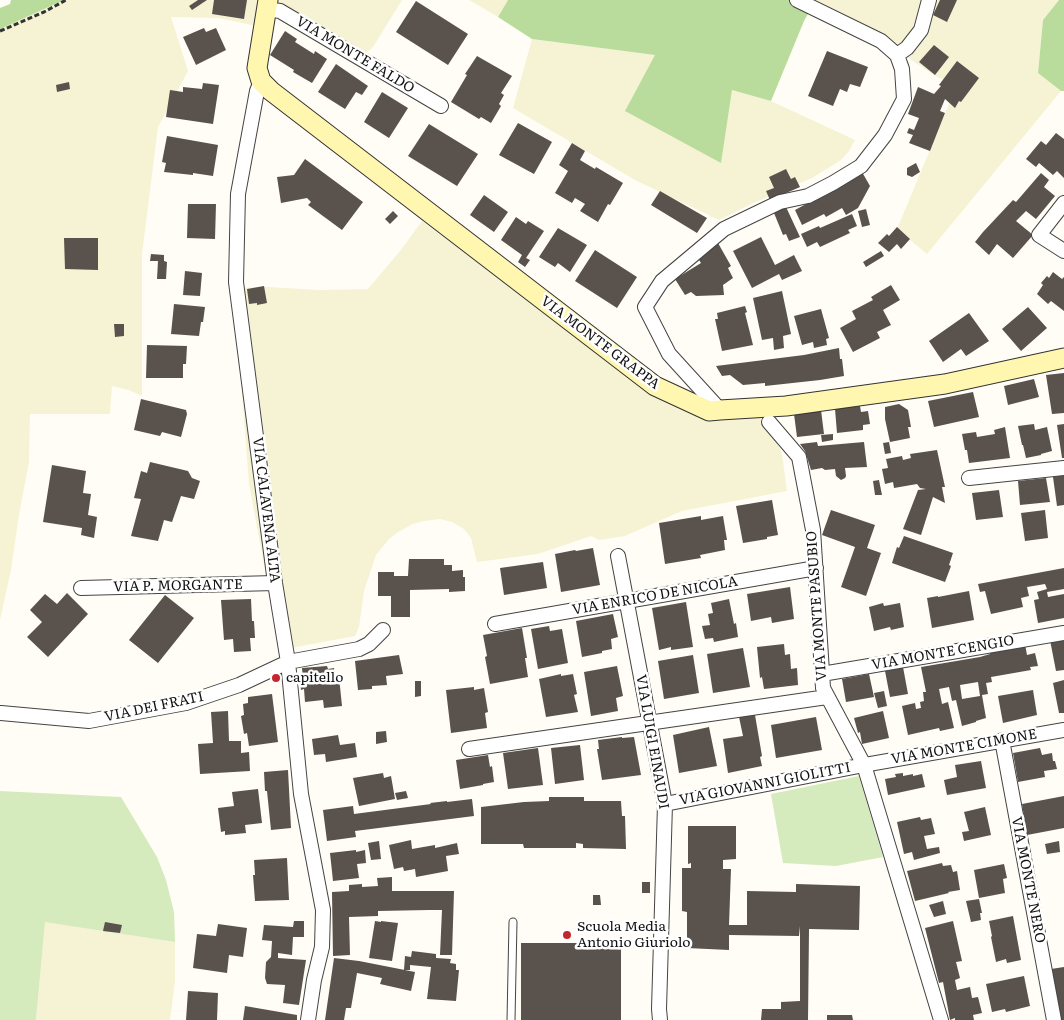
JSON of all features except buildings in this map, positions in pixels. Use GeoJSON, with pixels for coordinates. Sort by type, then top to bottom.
{"type":"FeatureCollection","features":[{"type":"Feature","properties":{"kind":"street"},"geometry":{"type":"LineString","coordinates":[[720,410],[669,354],[645,307],[662,281],[724,229],[780,202],[808,196],[861,166],[885,134],[904,99],[902,69],[897,55],[882,41],[797,0]]}},
{"type":"Feature","properties":{"kind":"street"},"geometry":{"type":"LineString","coordinates":[[897,55],[907,48],[922,30],[929,0]]}},
{"type":"Feature","properties":{"kind":"street","name":"VIA CALAVENA ALTA"},"geometry":{"type":"LineString","coordinates":[[267,5],[257,68],[261,81],[257,91],[238,194],[236,282],[275,583],[288,662],[301,794],[323,910],[322,947],[314,980],[308,1020]]}},
{"type":"Feature","properties":{"kind":"street","name":"VIA MONTE FALDO"},"geometry":{"type":"LineString","coordinates":[[267,5],[441,106]]}},
{"type":"Feature","properties":{"kind":"street","name":"VIA MONTE GRAPPA"},"geometry":{"type":"LineString","coordinates":[[261,81],[271,91],[654,386],[709,411],[786,406],[945,384],[1064,358]]}},
{"type":"Feature","properties":{"kind":"street"},"geometry":{"type":"LineString","coordinates":[[1064,203],[1039,235],[1064,251]]}},
{"type":"Feature","properties":{"kind":"street","name":"VIA MONTE PASUBIO"},"geometry":{"type":"LineString","coordinates":[[769,422],[799,457],[813,530],[823,688],[864,765],[941,1020]]}},
{"type":"Feature","properties":{"kind":"street"},"geometry":{"type":"LineString","coordinates":[[969,478],[1064,468]]}},
{"type":"Feature","properties":{"kind":"street","name":"VIA LUIGI EINAUDI"},"geometry":{"type":"LineString","coordinates":[[618,556],[666,804],[660,1020]]}},
{"type":"Feature","properties":{"kind":"street","name":"VIA ENRICO DE NICOLA"},"geometry":{"type":"LineString","coordinates":[[495,624],[816,568]]}},
{"type":"Feature","properties":{"kind":"street","name":"VIA P. MORGANTE"},"geometry":{"type":"LineString","coordinates":[[81,588],[275,583]]}},
{"type":"Feature","properties":{"kind":"street","name":"VIA DEI FRATI"},"geometry":{"type":"LineString","coordinates":[[1,713],[89,721],[186,703],[239,685],[288,662],[359,649],[369,644],[384,630]]}},
{"type":"Feature","properties":{"kind":"street","name":"VIA MONTE CENGIO"},"geometry":{"type":"LineString","coordinates":[[822,674],[1064,633]]}},
{"type":"Feature","properties":{"kind":"street"},"geometry":{"type":"LineString","coordinates":[[469,749],[827,697]]}},
{"type":"Feature","properties":{"kind":"street","name":"VIA MONTE CIMONE"},"geometry":{"type":"LineString","coordinates":[[864,765],[1064,730]]}},
{"type":"Feature","properties":{"kind":"street","name":"VIA MONTE NERO"},"geometry":{"type":"LineString","coordinates":[[1002,740],[1054,1020]]}},
{"type":"Feature","properties":{"kind":"street","name":"VIA GIOVANNI GIOLITTI"},"geometry":{"type":"LineString","coordinates":[[666,804],[864,765]]}},
{"type":"Feature","properties":{"kind":"lane"},"geometry":{"type":"LineString","coordinates":[[511,1020],[513,922]]}},
{"type":"Feature","properties":{"kind":"path"},"geometry":{"type":"LineString","coordinates":[[0,31],[44,12],[66,0]]}},
{"type":"Feature","properties":{"kind":"shaded area"},"geometry":{"type":"Polygon","coordinates":[[[64,0],[402,0],[373,47],[361,58],[268,3],[262,27],[218,18],[171,17],[188,71],[158,127],[142,254],[142,396],[129,390],[112,386],[110,414],[30,414],[29,462],[11,570],[0,620],[0,29],[64,0]]]}},
{"type":"Feature","properties":{"kind":"shaded area"},"geometry":{"type":"Polygon","coordinates":[[[469,0],[508,0],[498,17],[469,0]]]}},
{"type":"Feature","properties":{"kind":"shaded area"},"geometry":{"type":"Polygon","coordinates":[[[807,0],[1059,0],[1043,20],[1038,73],[1061,91],[927,254],[897,229],[957,85],[937,77],[889,45],[807,0]]]}},
{"type":"Feature","properties":{"kind":"shaded area"},"geometry":{"type":"Polygon","coordinates":[[[532,39],[656,55],[720,163],[732,90],[771,101],[855,140],[841,160],[812,178],[719,220],[635,180],[513,108],[532,39]]]}},
{"type":"Feature","properties":{"kind":"shaded area"},"geometry":{"type":"Polygon","coordinates":[[[422,221],[655,394],[759,415],[781,450],[787,491],[682,511],[625,536],[599,540],[591,536],[538,554],[477,562],[471,538],[464,529],[452,522],[440,519],[413,524],[389,539],[376,555],[364,591],[359,627],[355,636],[280,650],[249,484],[234,288],[368,289],[422,221]]]}},
{"type":"Feature","properties":{"kind":"shaded area"},"geometry":{"type":"Polygon","coordinates":[[[45,921],[175,942],[175,982],[170,1020],[36,1020],[45,921]]]}},
{"type":"Feature","properties":{"kind":"green space"},"geometry":{"type":"Polygon","coordinates":[[[11,0],[64,0],[0,29],[0,8],[10,4],[11,0]]]}},
{"type":"Feature","properties":{"kind":"green space"},"geometry":{"type":"Polygon","coordinates":[[[508,0],[807,0],[814,3],[804,21],[771,101],[732,90],[721,163],[625,111],[655,55],[532,39],[498,17],[508,0]]]}},
{"type":"Feature","properties":{"kind":"green space"},"geometry":{"type":"Polygon","coordinates":[[[1059,0],[1064,0],[1064,91],[1061,91],[1038,73],[1043,20],[1059,0]]]}},
{"type":"Feature","properties":{"kind":"green space"},"geometry":{"type":"Polygon","coordinates":[[[859,776],[883,857],[836,866],[783,863],[771,794],[859,776]]]}},
{"type":"Feature","properties":{"kind":"green space"},"geometry":{"type":"Polygon","coordinates":[[[0,791],[121,797],[157,857],[166,880],[174,912],[175,942],[45,922],[36,1020],[0,1020],[0,791]]]}},
{"type":"Feature","properties":{"kind":"place","name":"capitello"},"geometry":{"type":"Point","coordinates":[276,678]}},
{"type":"Feature","properties":{"kind":"place","name":"Scuola Media Antonio Giuriolo"},"geometry":{"type":"Point","coordinates":[567,935]}}]}
